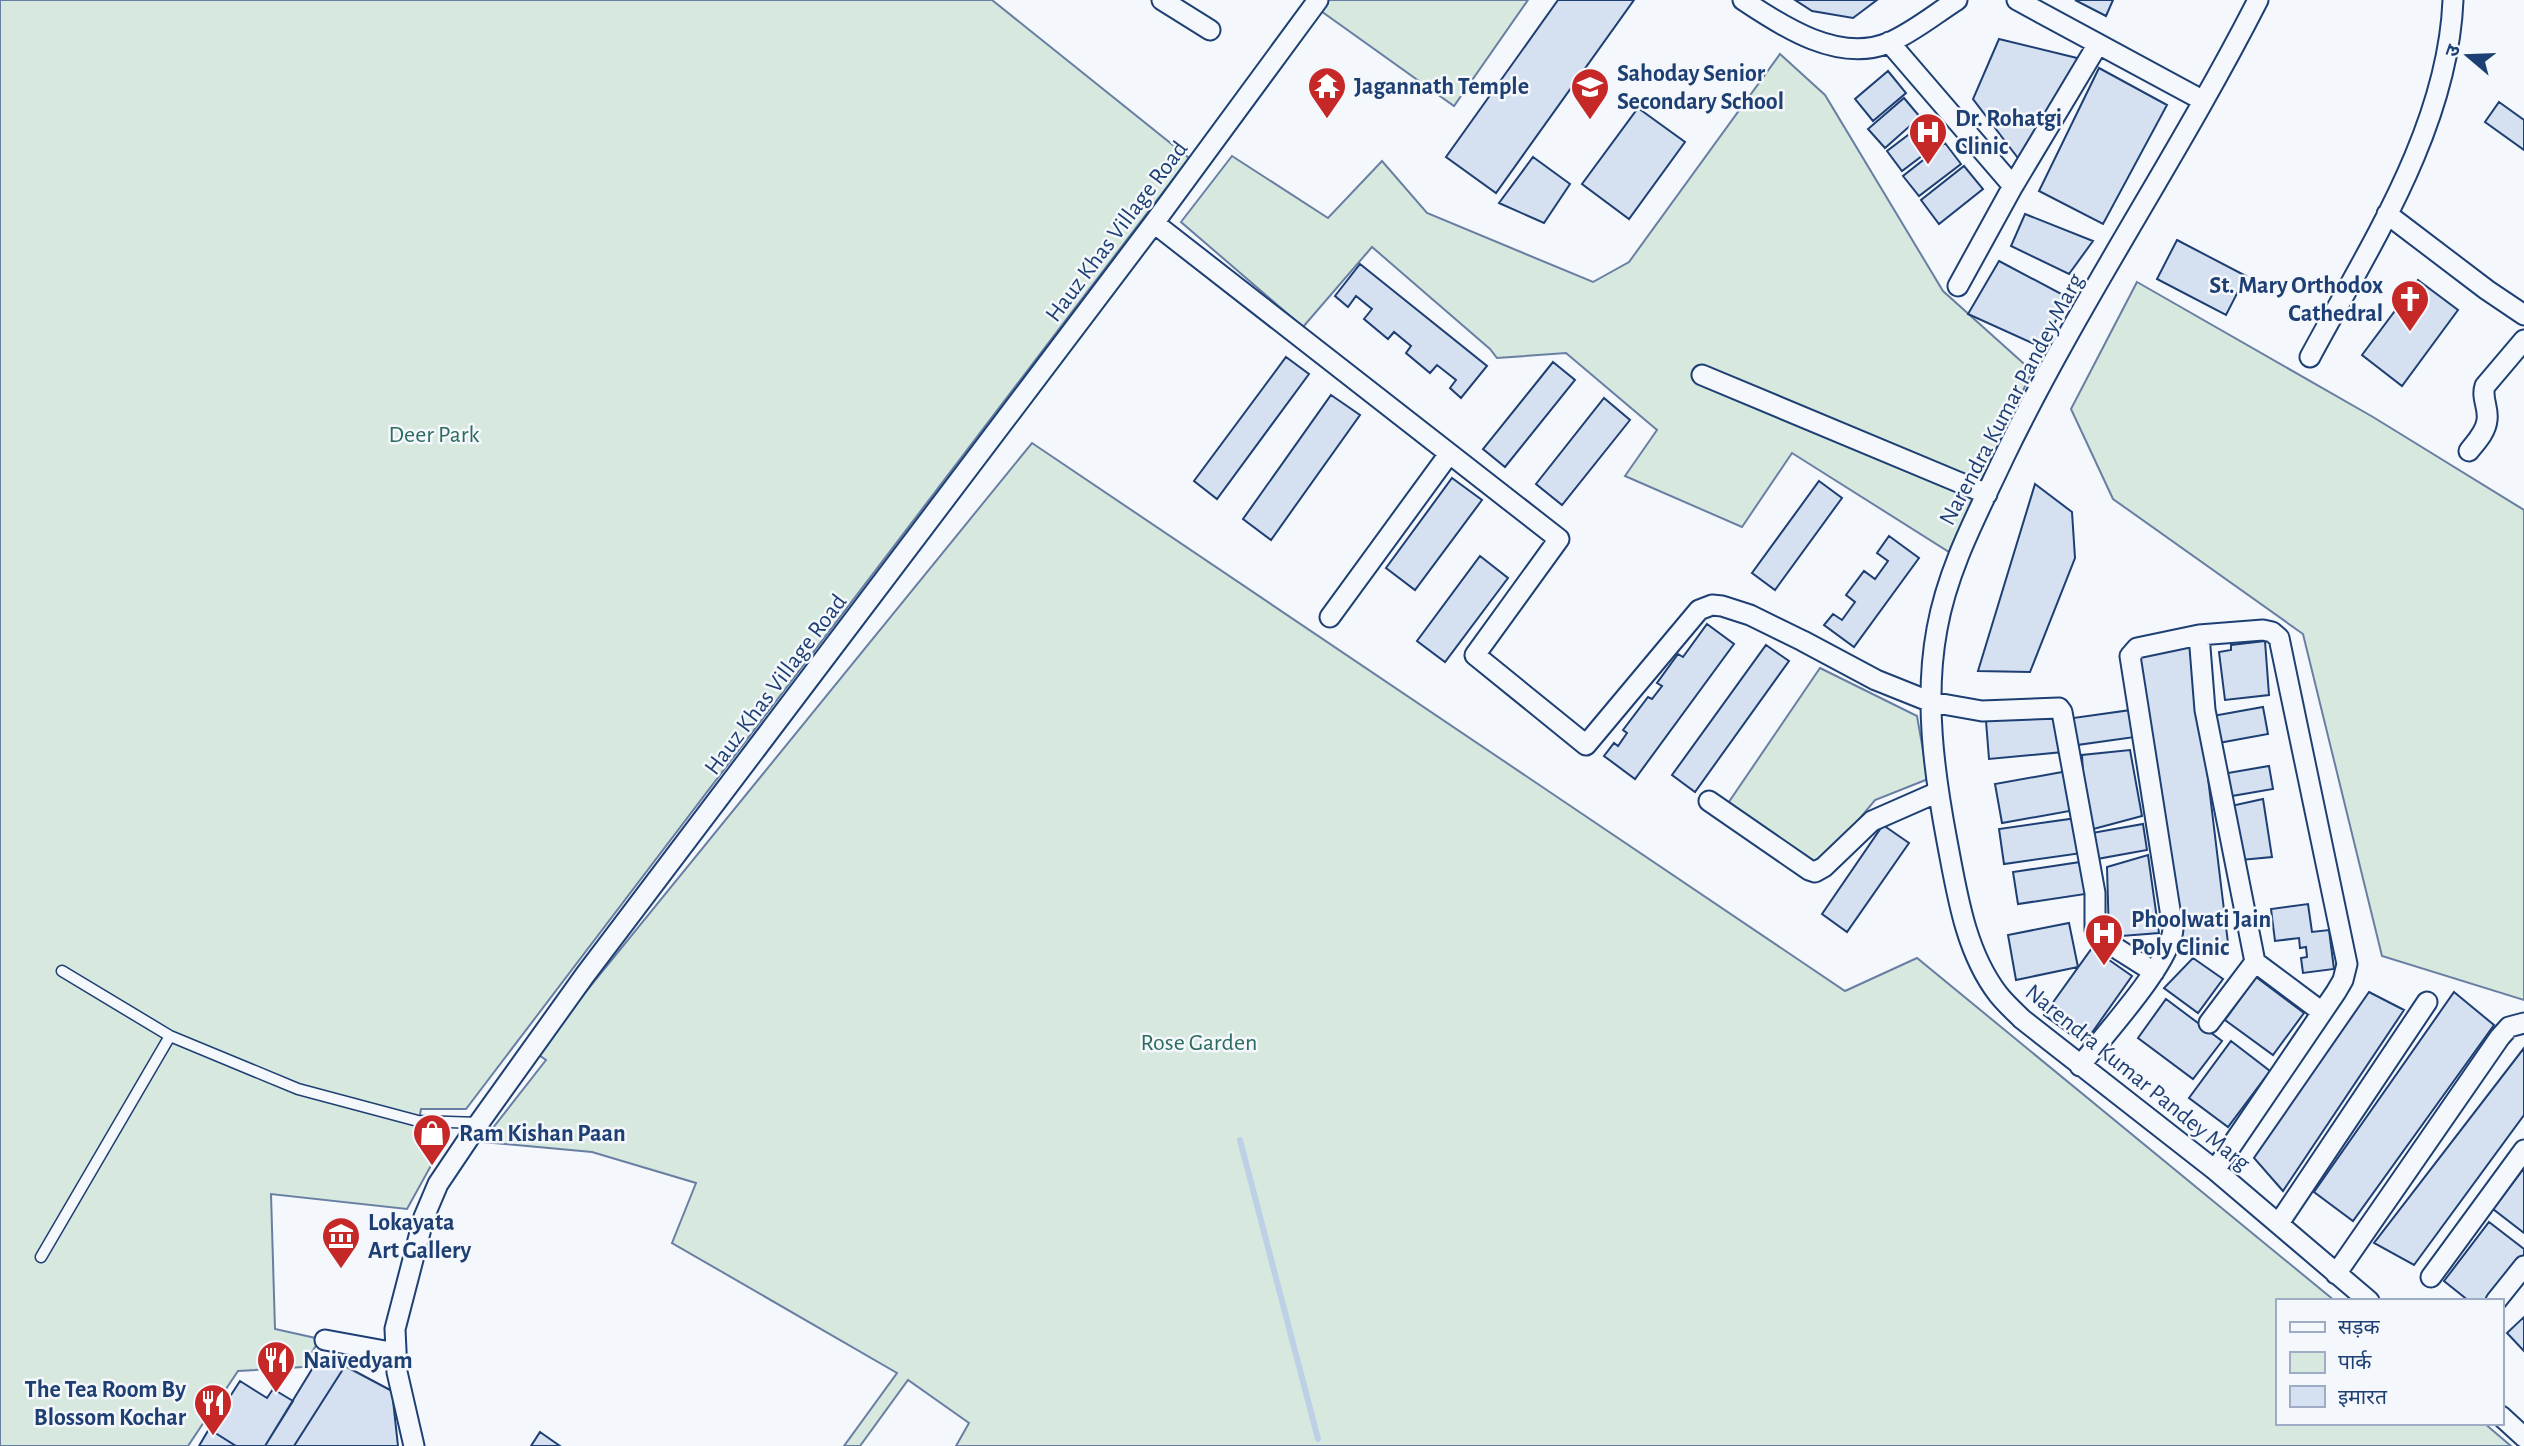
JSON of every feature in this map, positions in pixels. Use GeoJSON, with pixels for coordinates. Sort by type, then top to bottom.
{"type":"FeatureCollection","features":[{"type":"Feature","properties":{"kind":"street"},"geometry":{"type":"LineString","coordinates":[[1162,0],[1210,30]]}},
{"type":"Feature","properties":{"kind":"street","name":"Hauz Khas Village Road"},"geometry":{"type":"LineString","coordinates":[[414,1446],[397,1372],[396,1329],[424,1217],[438,1184],[585,975],[1154,223],[1318,0]]}},
{"type":"Feature","properties":{"kind":"street"},"geometry":{"type":"LineString","coordinates":[[1743,0],[1777,23],[1842,48],[1868,48],[1889,42],[1957,0]]}},
{"type":"Feature","properties":{"kind":"street"},"geometry":{"type":"LineString","coordinates":[[2017,0],[2202,100]]}},
{"type":"Feature","properties":{"kind":"street","name":"Narendra Kumar Pandey Marg"},"geometry":{"type":"LineString","coordinates":[[2258,0],[2033,398],[1962,544],[1945,591],[1936,631],[1931,702],[1938,792],[1966,931],[1997,993],[2022,1019],[2215,1170],[2367,1299]]}},
{"type":"Feature","properties":{"kind":"street"},"geometry":{"type":"LineString","coordinates":[[2309,357],[2387,214],[2429,122],[2441,83],[2450,38],[2452,0]]}},
{"type":"Feature","properties":{"kind":"street"},"geometry":{"type":"LineString","coordinates":[[1889,42],[2013,186]]}},
{"type":"Feature","properties":{"kind":"street"},"geometry":{"type":"LineString","coordinates":[[1958,286],[2013,186],[2098,44]]}},
{"type":"Feature","properties":{"kind":"street"},"geometry":{"type":"LineString","coordinates":[[2387,214],[2524,315]]}},
{"type":"Feature","properties":{"kind":"street"},"geometry":{"type":"LineString","coordinates":[[1154,223],[1559,539],[1475,655],[1586,745],[1699,610],[1712,606],[1722,606],[1761,620],[1876,680],[1931,702],[1982,711],[2050,707],[2061,710],[2095,893],[2095,930],[2108,943],[2154,972]]}},
{"type":"Feature","properties":{"kind":"street"},"geometry":{"type":"LineString","coordinates":[[2469,451],[2488,418],[2482,395],[2485,386],[2524,340]]}},
{"type":"Feature","properties":{"kind":"street"},"geometry":{"type":"LineString","coordinates":[[1702,374],[1987,494]]}},
{"type":"Feature","properties":{"kind":"street"},"geometry":{"type":"LineString","coordinates":[[1330,617],[1448,454]]}},
{"type":"Feature","properties":{"kind":"street"},"geometry":{"type":"LineString","coordinates":[[2080,1066],[2154,972],[2169,948],[2173,929],[2130,656],[2137,648],[2199,635],[2263,630],[2272,632],[2279,638],[2347,964],[2343,980],[2215,1170]]}},
{"type":"Feature","properties":{"kind":"street"},"geometry":{"type":"LineString","coordinates":[[2199,635],[2204,710],[2255,962],[2322,1012]]}},
{"type":"Feature","properties":{"kind":"street"},"geometry":{"type":"LineString","coordinates":[[1709,802],[1815,872],[1824,867],[1872,821],[1938,792]]}},
{"type":"Feature","properties":{"kind":"street"},"geometry":{"type":"LineString","coordinates":[[2209,1023],[2255,962]]}},
{"type":"Feature","properties":{"kind":"street"},"geometry":{"type":"LineString","coordinates":[[2279,1223],[2427,1002]]}},
{"type":"Feature","properties":{"kind":"street"},"geometry":{"type":"LineString","coordinates":[[2336,1274],[2500,1037],[2509,1027],[2524,1023]]}},
{"type":"Feature","properties":{"kind":"street"},"geometry":{"type":"LineString","coordinates":[[2431,1277],[2524,1150]]}},
{"type":"Feature","properties":{"kind":"street"},"geometry":{"type":"LineString","coordinates":[[2498,1299],[2524,1266]]}},
{"type":"Feature","properties":{"kind":"street"},"geometry":{"type":"LineString","coordinates":[[325,1340],[396,1353]]}},
{"type":"Feature","properties":{"kind":"street"},"geometry":{"type":"LineString","coordinates":[[2503,1418],[2524,1437]]}},
{"type":"Feature","properties":{"kind":"lane"},"geometry":{"type":"LineString","coordinates":[[62,971],[170,1036],[298,1089],[418,1121],[479,1123]]}},
{"type":"Feature","properties":{"kind":"lane"},"geometry":{"type":"LineString","coordinates":[[41,1257],[170,1036]]}},
{"type":"Feature","properties":{"kind":"green space","name":"Deer Park"},"geometry":{"type":"Polygon","coordinates":[[[0,0],[992,0],[1189,158],[466,1109],[421,1109],[417,1133],[449,1133],[407,1209],[271,1194],[275,1329],[320,1339],[303,1367],[238,1371],[188,1446],[0,1446],[0,0]]]}},
{"type":"Feature","properties":{"kind":"green space"},"geometry":{"type":"Polygon","coordinates":[[[1329,0],[1528,0],[1454,106],[1321,11],[1329,0]]]}},
{"type":"Feature","properties":{"kind":"green space"},"geometry":{"type":"Polygon","coordinates":[[[1780,54],[1825,95],[1943,291],[2032,371],[1949,552],[1792,453],[1742,527],[1625,476],[1657,430],[1566,353],[1497,358],[1372,247],[1303,327],[1181,222],[1232,156],[1328,218],[1382,161],[1427,213],[1593,282],[1629,262],[1780,54]]]}},
{"type":"Feature","properties":{"kind":"green space"},"geometry":{"type":"Polygon","coordinates":[[[2137,282],[2373,417],[2524,510],[2524,1000],[2382,956],[2303,634],[2113,499],[2071,409],[2137,282]]]}},
{"type":"Feature","properties":{"kind":"green space","name":"Rose Garden"},"geometry":{"type":"Polygon","coordinates":[[[1032,443],[1845,991],[1917,958],[2333,1299],[2276,1299],[2276,1425],[2486,1425],[2511,1446],[956,1446],[969,1423],[908,1380],[860,1446],[844,1446],[897,1373],[672,1243],[696,1183],[592,1152],[482,1142],[546,1060],[536,1053],[1032,443]]]}},
{"type":"Feature","properties":{"kind":"green space"},"geometry":{"type":"Polygon","coordinates":[[[1820,668],[1917,716],[1928,779],[1875,800],[1812,876],[1718,818],[1820,668]]]}},
{"type":"Feature","properties":{"kind":"building"},"geometry":{"type":"Polygon","coordinates":[[[1558,0],[1634,0],[1496,193],[1446,157],[1558,0]]]}},
{"type":"Feature","properties":{"kind":"building"},"geometry":{"type":"Polygon","coordinates":[[[1795,0],[1877,0],[1853,18],[1812,11],[1795,0]]]}},
{"type":"Feature","properties":{"kind":"building"},"geometry":{"type":"Polygon","coordinates":[[[2075,0],[2113,0],[2106,16],[2075,0]]]}},
{"type":"Feature","properties":{"kind":"building"},"geometry":{"type":"Polygon","coordinates":[[[1999,39],[2081,59],[2024,166],[1973,99],[1999,39]]]}},
{"type":"Feature","properties":{"kind":"building"},"geometry":{"type":"Polygon","coordinates":[[[2099,68],[2167,105],[2103,224],[2039,191],[2099,68]]]}},
{"type":"Feature","properties":{"kind":"building"},"geometry":{"type":"Polygon","coordinates":[[[1888,71],[1906,93],[1873,121],[1855,99],[1888,71]]]}},
{"type":"Feature","properties":{"kind":"building"},"geometry":{"type":"Polygon","coordinates":[[[1904,98],[1920,117],[1885,148],[1868,129],[1904,98]]]}},
{"type":"Feature","properties":{"kind":"building"},"geometry":{"type":"Polygon","coordinates":[[[2499,102],[2524,120],[2524,150],[2485,122],[2499,102]]]}},
{"type":"Feature","properties":{"kind":"building"},"geometry":{"type":"Polygon","coordinates":[[[1638,108],[1685,142],[1629,219],[1582,184],[1638,108]]]}},
{"type":"Feature","properties":{"kind":"building"},"geometry":{"type":"Polygon","coordinates":[[[1924,123],[1939,143],[1902,171],[1887,151],[1924,123]]]}},
{"type":"Feature","properties":{"kind":"building"},"geometry":{"type":"Polygon","coordinates":[[[1945,143],[1961,164],[1919,196],[1903,176],[1945,143]]]}},
{"type":"Feature","properties":{"kind":"building"},"geometry":{"type":"Polygon","coordinates":[[[1533,157],[1570,184],[1544,223],[1499,203],[1533,157]]]}},
{"type":"Feature","properties":{"kind":"building"},"geometry":{"type":"Polygon","coordinates":[[[1964,166],[1983,189],[1939,224],[1921,200],[1964,166]]]}},
{"type":"Feature","properties":{"kind":"building"},"geometry":{"type":"Polygon","coordinates":[[[2025,214],[2093,241],[2069,274],[2011,246],[2025,214]]]}},
{"type":"Feature","properties":{"kind":"building"},"geometry":{"type":"Polygon","coordinates":[[[2177,240],[2246,276],[2226,315],[2157,279],[2177,240]]]}},
{"type":"Feature","properties":{"kind":"building"},"geometry":{"type":"Polygon","coordinates":[[[1999,261],[2067,297],[2043,348],[1968,314],[1999,261]]]}},
{"type":"Feature","properties":{"kind":"building"},"geometry":{"type":"Polygon","coordinates":[[[1360,264],[1487,366],[1461,398],[1450,388],[1456,380],[1437,365],[1430,373],[1406,353],[1411,346],[1394,332],[1388,339],[1364,319],[1372,309],[1356,296],[1348,307],[1335,296],[1360,264]]]}},
{"type":"Feature","properties":{"kind":"building","name":"St. Mary Orthodox Cathedral"},"geometry":{"type":"Polygon","coordinates":[[[2418,280],[2458,310],[2402,386],[2362,355],[2418,280]]]}},
{"type":"Feature","properties":{"kind":"building"},"geometry":{"type":"Polygon","coordinates":[[[1286,357],[1309,374],[1217,499],[1194,481],[1286,357]]]}},
{"type":"Feature","properties":{"kind":"building"},"geometry":{"type":"Polygon","coordinates":[[[1553,362],[1575,380],[1505,467],[1483,449],[1553,362]]]}},
{"type":"Feature","properties":{"kind":"building"},"geometry":{"type":"Polygon","coordinates":[[[1331,395],[1360,415],[1271,540],[1243,519],[1331,395]]]}},
{"type":"Feature","properties":{"kind":"building"},"geometry":{"type":"Polygon","coordinates":[[[1604,398],[1630,420],[1562,505],[1536,484],[1604,398]]]}},
{"type":"Feature","properties":{"kind":"building"},"geometry":{"type":"Polygon","coordinates":[[[1452,478],[1482,500],[1415,590],[1386,568],[1452,478]]]}},
{"type":"Feature","properties":{"kind":"building"},"geometry":{"type":"Polygon","coordinates":[[[1819,481],[1842,498],[1775,590],[1752,573],[1819,481]]]}},
{"type":"Feature","properties":{"kind":"building"},"geometry":{"type":"Polygon","coordinates":[[[2035,484],[2072,512],[2075,558],[2030,672],[1978,671],[2035,484]]]}},
{"type":"Feature","properties":{"kind":"building"},"geometry":{"type":"Polygon","coordinates":[[[1889,536],[1919,558],[1854,647],[1824,625],[1833,614],[1842,620],[1855,602],[1846,595],[1864,571],[1875,579],[1888,561],[1877,553],[1889,536]]]}},
{"type":"Feature","properties":{"kind":"building"},"geometry":{"type":"Polygon","coordinates":[[[1480,556],[1508,578],[1445,662],[1417,641],[1480,556]]]}},
{"type":"Feature","properties":{"kind":"building"},"geometry":{"type":"Polygon","coordinates":[[[1707,624],[1734,644],[1635,779],[1604,756],[1614,743],[1618,746],[1627,733],[1623,730],[1648,697],[1652,699],[1662,686],[1657,683],[1678,654],[1683,657],[1707,624]]]}},
{"type":"Feature","properties":{"kind":"building"},"geometry":{"type":"Polygon","coordinates":[[[2265,641],[2269,695],[2225,700],[2219,652],[2231,650],[2231,645],[2265,641]]]}},
{"type":"Feature","properties":{"kind":"building"},"geometry":{"type":"Polygon","coordinates":[[[1766,645],[1789,661],[1695,792],[1672,775],[1766,645]]]}},
{"type":"Feature","properties":{"kind":"building"},"geometry":{"type":"Polygon","coordinates":[[[2192,646],[2228,943],[2180,946],[2140,656],[2192,646]]]}},
{"type":"Feature","properties":{"kind":"building"},"geometry":{"type":"Polygon","coordinates":[[[2263,707],[2268,734],[2213,744],[2207,717],[2263,707]]]}},
{"type":"Feature","properties":{"kind":"building"},"geometry":{"type":"Polygon","coordinates":[[[2131,710],[2135,737],[2077,745],[2073,718],[2131,710]]]}},
{"type":"Feature","properties":{"kind":"building"},"geometry":{"type":"Polygon","coordinates":[[[2060,714],[2063,752],[1989,759],[1986,721],[2060,714]]]}},
{"type":"Feature","properties":{"kind":"building"},"geometry":{"type":"Polygon","coordinates":[[[2130,750],[2142,816],[2086,831],[2082,755],[2130,750]]]}},
{"type":"Feature","properties":{"kind":"building"},"geometry":{"type":"Polygon","coordinates":[[[2269,766],[2273,789],[2226,797],[2222,774],[2269,766]]]}},
{"type":"Feature","properties":{"kind":"building"},"geometry":{"type":"Polygon","coordinates":[[[2068,771],[2075,810],[2002,823],[1995,784],[2068,771]]]}},
{"type":"Feature","properties":{"kind":"building"},"geometry":{"type":"Polygon","coordinates":[[[2263,799],[2272,857],[2241,860],[2231,806],[2263,799]]]}},
{"type":"Feature","properties":{"kind":"building"},"geometry":{"type":"Polygon","coordinates":[[[2077,818],[2082,853],[2004,864],[1999,829],[2077,818]]]}},
{"type":"Feature","properties":{"kind":"building"},"geometry":{"type":"Polygon","coordinates":[[[2143,824],[2147,850],[2097,859],[2092,833],[2143,824]]]}},
{"type":"Feature","properties":{"kind":"building"},"geometry":{"type":"Polygon","coordinates":[[[1883,825],[1909,843],[1847,932],[1822,914],[1883,825]]]}},
{"type":"Feature","properties":{"kind":"building"},"geometry":{"type":"Polygon","coordinates":[[[2148,855],[2159,933],[2109,937],[2107,867],[2148,855]]]}},
{"type":"Feature","properties":{"kind":"building"},"geometry":{"type":"Polygon","coordinates":[[[2087,861],[2092,893],[2018,904],[2013,872],[2087,861]]]}},
{"type":"Feature","properties":{"kind":"building"},"geometry":{"type":"Polygon","coordinates":[[[2308,904],[2312,932],[2329,930],[2334,969],[2303,973],[2301,958],[2307,957],[2306,947],[2300,948],[2299,938],[2275,941],[2271,909],[2308,904]]]}},
{"type":"Feature","properties":{"kind":"building"},"geometry":{"type":"Polygon","coordinates":[[[2069,923],[2078,967],[2016,980],[2008,935],[2069,923]]]}},
{"type":"Feature","properties":{"kind":"building"},"geometry":{"type":"Polygon","coordinates":[[[2092,948],[2132,976],[2084,1044],[2044,1015],[2092,948]]]}},
{"type":"Feature","properties":{"kind":"building"},"geometry":{"type":"Polygon","coordinates":[[[2193,958],[2223,979],[2198,1013],[2164,988],[2193,958]]]}},
{"type":"Feature","properties":{"kind":"building"},"geometry":{"type":"Polygon","coordinates":[[[2256,977],[2304,1013],[2273,1055],[2225,1020],[2256,977]]]}},
{"type":"Feature","properties":{"kind":"building"},"geometry":{"type":"Polygon","coordinates":[[[2369,992],[2404,1010],[2283,1191],[2254,1158],[2369,992]]]}},
{"type":"Feature","properties":{"kind":"building"},"geometry":{"type":"Polygon","coordinates":[[[2454,992],[2494,1025],[2353,1221],[2314,1192],[2454,992]]]}},
{"type":"Feature","properties":{"kind":"building"},"geometry":{"type":"Polygon","coordinates":[[[2166,999],[2222,1041],[2193,1079],[2138,1038],[2166,999]]]}},
{"type":"Feature","properties":{"kind":"building"},"geometry":{"type":"Polygon","coordinates":[[[2231,1041],[2270,1071],[2228,1127],[2189,1098],[2231,1041]]]}},
{"type":"Feature","properties":{"kind":"building"},"geometry":{"type":"Polygon","coordinates":[[[2524,1048],[2524,1115],[2414,1265],[2374,1243],[2524,1048]]]}},
{"type":"Feature","properties":{"kind":"building"},"geometry":{"type":"Polygon","coordinates":[[[2524,1168],[2524,1233],[2493,1209],[2524,1168]]]}},
{"type":"Feature","properties":{"kind":"building"},"geometry":{"type":"Polygon","coordinates":[[[2489,1222],[2524,1249],[2524,1259],[2494,1299],[2466,1299],[2444,1281],[2489,1222]]]}},
{"type":"Feature","properties":{"kind":"building"},"geometry":{"type":"Polygon","coordinates":[[[2524,1317],[2524,1351],[2507,1333],[2524,1317]]]}},
{"type":"Feature","properties":{"kind":"building"},"geometry":{"type":"Polygon","coordinates":[[[320,1356],[345,1366],[294,1446],[265,1446],[320,1356]]]}},
{"type":"Feature","properties":{"kind":"building"},"geometry":{"type":"Polygon","coordinates":[[[345,1366],[392,1391],[398,1446],[294,1446],[345,1366]]]}},
{"type":"Feature","properties":{"kind":"building"},"geometry":{"type":"Polygon","coordinates":[[[240,1381],[267,1398],[273,1389],[293,1401],[265,1446],[236,1446],[209,1429],[240,1381]]]}},
{"type":"Feature","properties":{"kind":"building"},"geometry":{"type":"Polygon","coordinates":[[[209,1429],[236,1446],[199,1446],[209,1429]]]}},
{"type":"Feature","properties":{"kind":"building"},"geometry":{"type":"Polygon","coordinates":[[[540,1432],[560,1446],[531,1446],[540,1432]]]}},
{"type":"Feature","properties":{"kind":"waterway"},"geometry":{"type":"LineString","coordinates":[[1240,1140],[1318,1439]]}},
{"type":"Feature","properties":{"kind":"place","name":"Jagannath Temple"},"geometry":{"type":"Point","coordinates":[1327,120]}},
{"type":"Feature","properties":{"kind":"place","name":"Sahoday Senior Secondary School"},"geometry":{"type":"Point","coordinates":[1590,121]}},
{"type":"Feature","properties":{"kind":"place","name":"Dr. Rohatgi Clinic"},"geometry":{"type":"Point","coordinates":[1928,166]}},
{"type":"Feature","properties":{"kind":"place","name":"St. Mary Orthodox Cathedral"},"geometry":{"type":"Point","coordinates":[2410,333]}},
{"type":"Feature","properties":{"kind":"place","name":"Phoolwati Jain Poly Clinic"},"geometry":{"type":"Point","coordinates":[2104,967]}},
{"type":"Feature","properties":{"kind":"place","name":"Ram Kishan Paan"},"geometry":{"type":"Point","coordinates":[432,1167]}},
{"type":"Feature","properties":{"kind":"place","name":"Lokayata Art Gallery"},"geometry":{"type":"Point","coordinates":[341,1270]}},
{"type":"Feature","properties":{"kind":"place","name":"Naivedyam"},"geometry":{"type":"Point","coordinates":[276,1394]}},
{"type":"Feature","properties":{"kind":"place","name":"The Tea Room By Blossom Kochar"},"geometry":{"type":"Point","coordinates":[213,1437]}}]}
